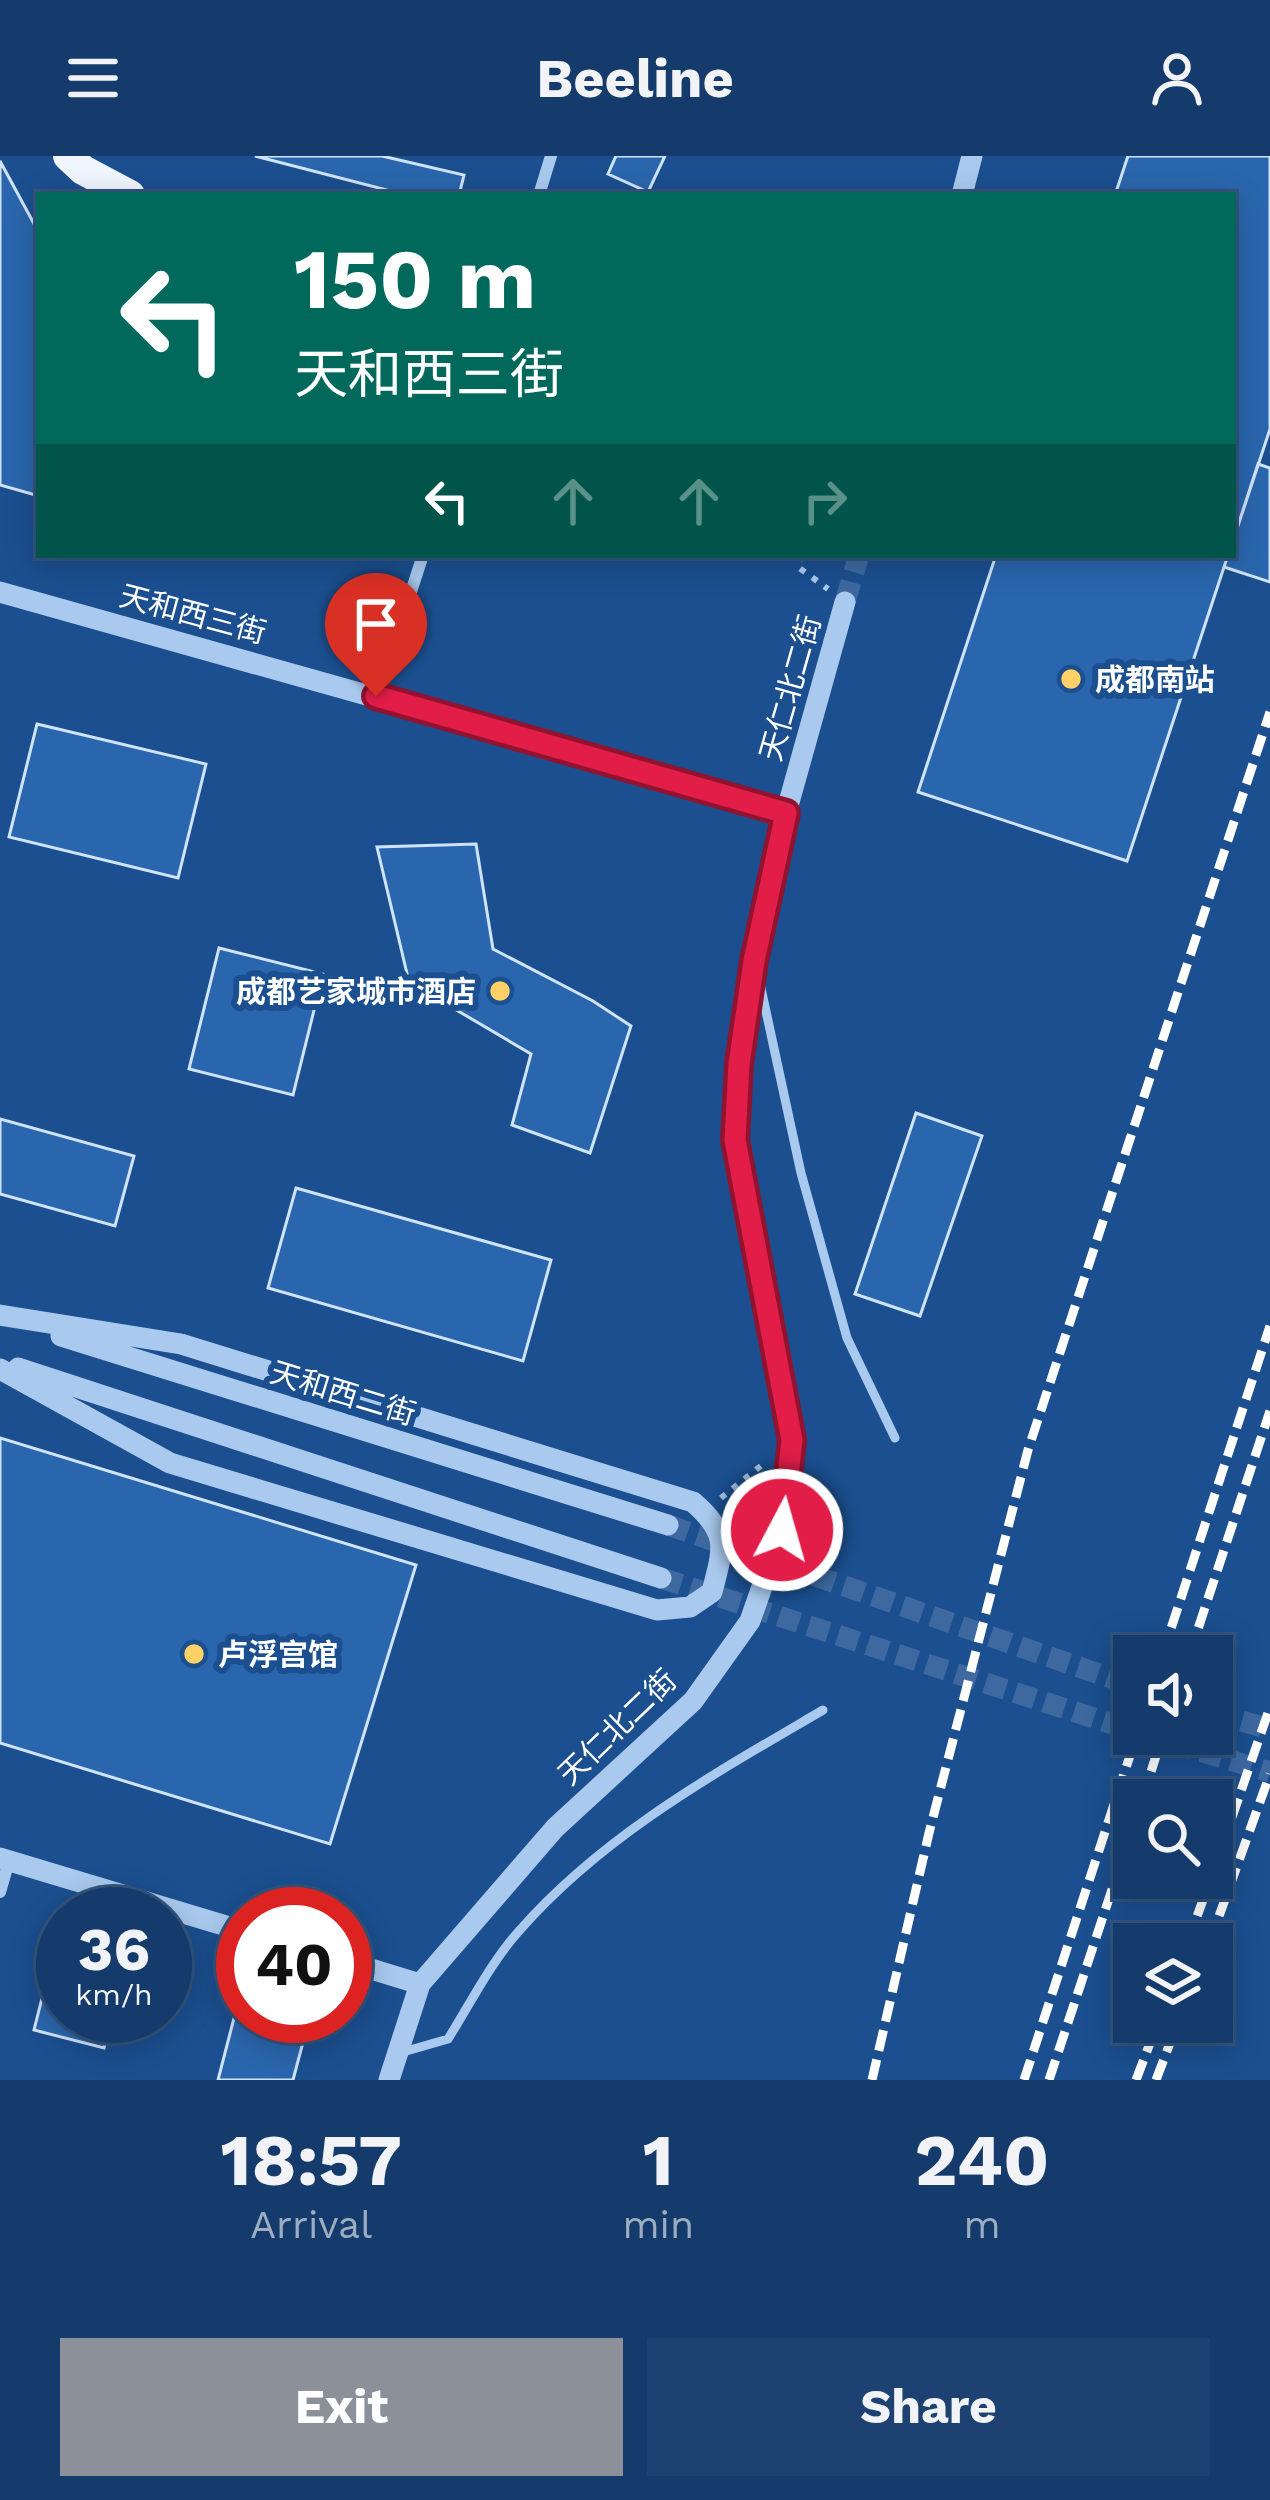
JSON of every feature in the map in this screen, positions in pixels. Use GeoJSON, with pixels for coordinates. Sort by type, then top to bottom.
{"type":"FeatureCollection","features":[{"type":"Feature","properties":{"kind":"main road"},"geometry":{"type":"LineString","coordinates":[[68,156],[83,170],[124,192]]}},
{"type":"Feature","properties":{"kind":"street"},"geometry":{"type":"LineString","coordinates":[[540,192],[551,156]]}},
{"type":"Feature","properties":{"kind":"street"},"geometry":{"type":"LineString","coordinates":[[963,192],[972,156]]}},
{"type":"Feature","properties":{"kind":"street"},"geometry":{"type":"LineString","coordinates":[[376,696],[422,558]]}},
{"type":"Feature","properties":{"kind":"street","name":"天和西三街"},"geometry":{"type":"LineString","coordinates":[[0,592],[786,813]]}},
{"type":"Feature","properties":{"kind":"street","name":"天仁北二街"},"geometry":{"type":"LineString","coordinates":[[389,2080],[420,1984],[555,1828],[693,1701],[750,1621],[782,1530],[792,1440],[735,1140],[739,1064],[754,961],[786,813],[845,602]]}},
{"type":"Feature","properties":{"kind":"street"},"geometry":{"type":"LineString","coordinates":[[0,1316],[181,1344],[693,1502],[713,1520],[724,1546],[712,1592],[690,1607],[656,1610],[170,1463],[0,1365]]}},
{"type":"Feature","properties":{"kind":"street","name":"天和西二街"},"geometry":{"type":"LineString","coordinates":[[0,1316],[668,1525]]}},
{"type":"Feature","properties":{"kind":"street"},"geometry":{"type":"LineString","coordinates":[[0,1365],[661,1578]]}},
{"type":"Feature","properties":{"kind":"street"},"geometry":{"type":"LineString","coordinates":[[0,1892],[4,1860],[216,1923]]}},
{"type":"Feature","properties":{"kind":"street"},"geometry":{"type":"LineString","coordinates":[[372,1969],[420,1984]]}},
{"type":"Feature","properties":{"kind":"lane"},"geometry":{"type":"LineString","coordinates":[[754,961],[801,1173],[847,1338],[895,1438]]}},
{"type":"Feature","properties":{"kind":"lane"},"geometry":{"type":"LineString","coordinates":[[398,2053],[448,2038],[516,1933],[605,1846],[823,1710]]}},
{"type":"Feature","properties":{"kind":"path"},"geometry":{"type":"LineString","coordinates":[[800,558],[798,567],[845,602]]}},
{"type":"Feature","properties":{"kind":"path"},"geometry":{"type":"LineString","coordinates":[[704,1512],[792,1440]]}},
{"type":"Feature","properties":{"kind":"building"},"geometry":{"type":"Polygon","coordinates":[[[255,156],[382,156],[464,175],[460,192],[394,192],[255,156]]]}},
{"type":"Feature","properties":{"kind":"building"},"geometry":{"type":"Polygon","coordinates":[[[616,156],[665,156],[648,192],[608,174],[616,156]]]}},
{"type":"Feature","properties":{"kind":"building"},"geometry":{"type":"Polygon","coordinates":[[[1128,156],[1270,156],[1270,429],[1236,532],[1236,192],[1116,192],[1128,156]]]}},
{"type":"Feature","properties":{"kind":"building"},"geometry":{"type":"Polygon","coordinates":[[[0,161],[36,227],[36,495],[0,485],[0,161]]]}},
{"type":"Feature","properties":{"kind":"building"},"geometry":{"type":"Polygon","coordinates":[[[1258,464],[1270,468],[1270,582],[1224,567],[1227,558],[1236,558],[1236,532],[1258,464]]]}},
{"type":"Feature","properties":{"kind":"building","name":"成都南站"},"geometry":{"type":"Polygon","coordinates":[[[995,558],[1227,558],[1127,861],[918,792],[995,558]]]}},
{"type":"Feature","properties":{"kind":"building"},"geometry":{"type":"Polygon","coordinates":[[[37,724],[206,764],[178,878],[9,837],[37,724]]]}},
{"type":"Feature","properties":{"kind":"building","name":"成都艺家城市酒店"},"geometry":{"type":"Polygon","coordinates":[[[476,844],[493,949],[631,1026],[590,1153],[512,1125],[531,1054],[409,982],[377,847],[476,844]]]}},
{"type":"Feature","properties":{"kind":"building"},"geometry":{"type":"Polygon","coordinates":[[[219,948],[323,974],[293,1095],[189,1069],[219,948]]]}},
{"type":"Feature","properties":{"kind":"building"},"geometry":{"type":"Polygon","coordinates":[[[916,1113],[982,1136],[920,1316],[855,1294],[916,1113]]]}},
{"type":"Feature","properties":{"kind":"building"},"geometry":{"type":"Polygon","coordinates":[[[0,1119],[134,1156],[115,1226],[0,1194],[0,1119]]]}},
{"type":"Feature","properties":{"kind":"building"},"geometry":{"type":"Polygon","coordinates":[[[296,1188],[551,1260],[523,1361],[268,1288],[296,1188]]]}},
{"type":"Feature","properties":{"kind":"building","name":"卢浮宫馆"},"geometry":{"type":"Polygon","coordinates":[[[0,1438],[416,1565],[330,1844],[0,1743],[0,1438]]]}},
{"type":"Feature","properties":{"kind":"building"},"geometry":{"type":"Polygon","coordinates":[[[228,2043],[303,2043],[293,2080],[218,2080],[228,2043]]]}},
{"type":"Feature","properties":{"kind":"tunnel"},"geometry":{"type":"LineString","coordinates":[[845,602],[858,558]]}},
{"type":"Feature","properties":{"kind":"tunnel"},"geometry":{"type":"LineString","coordinates":[[668,1525],[1113,1679]]}},
{"type":"Feature","properties":{"kind":"tunnel"},"geometry":{"type":"LineString","coordinates":[[661,1578],[1113,1724]]}},
{"type":"Feature","properties":{"kind":"tunnel"},"geometry":{"type":"LineString","coordinates":[[1233,1719],[1270,1729]]}},
{"type":"Feature","properties":{"kind":"tunnel"},"geometry":{"type":"LineString","coordinates":[[1213,1755],[1270,1772]]}},
{"type":"Feature","properties":{"kind":"railway"},"geometry":{"type":"LineString","coordinates":[[872,2080],[929,1833],[1028,1450],[1270,712]]}},
{"type":"Feature","properties":{"kind":"railway"},"geometry":{"type":"LineString","coordinates":[[1169,1635],[1270,1326]]}},
{"type":"Feature","properties":{"kind":"railway"},"geometry":{"type":"LineString","coordinates":[[1196,1635],[1270,1411]]}},
{"type":"Feature","properties":{"kind":"railway"},"geometry":{"type":"LineString","coordinates":[[1233,1814],[1270,1707]]}},
{"type":"Feature","properties":{"kind":"railway"},"geometry":{"type":"LineString","coordinates":[[1024,2080],[1130,1755]]}},
{"type":"Feature","properties":{"kind":"railway"},"geometry":{"type":"LineString","coordinates":[[1149,1779],[1156,1755]]}},
{"type":"Feature","properties":{"kind":"railway"},"geometry":{"type":"LineString","coordinates":[[1217,1923],[1270,1774]]}},
{"type":"Feature","properties":{"kind":"railway"},"geometry":{"type":"LineString","coordinates":[[1049,2080],[1113,1886]]}},
{"type":"Feature","properties":{"kind":"railway"},"geometry":{"type":"LineString","coordinates":[[1195,1923],[1203,1899]]}},
{"type":"Feature","properties":{"kind":"railway"},"geometry":{"type":"LineString","coordinates":[[1136,2080],[1150,2043]]}},
{"type":"Feature","properties":{"kind":"railway"},"geometry":{"type":"LineString","coordinates":[[1156,2080],[1170,2043]]}},
{"type":"Feature","properties":{"kind":"place","name":"成都南站"},"geometry":{"type":"Point","coordinates":[1071,679]}},
{"type":"Feature","properties":{"kind":"place","name":"成都艺家城市酒店"},"geometry":{"type":"Point","coordinates":[500,991]}},
{"type":"Feature","properties":{"kind":"place","name":"卢浮宫馆"},"geometry":{"type":"Point","coordinates":[194,1654]}},
{"type":"Feature","properties":{"kind":"route"},"geometry":{"type":"LineString","coordinates":[[376,696],[786,813],[754,961],[739,1064],[735,1140],[792,1440],[782,1530]]}}]}
